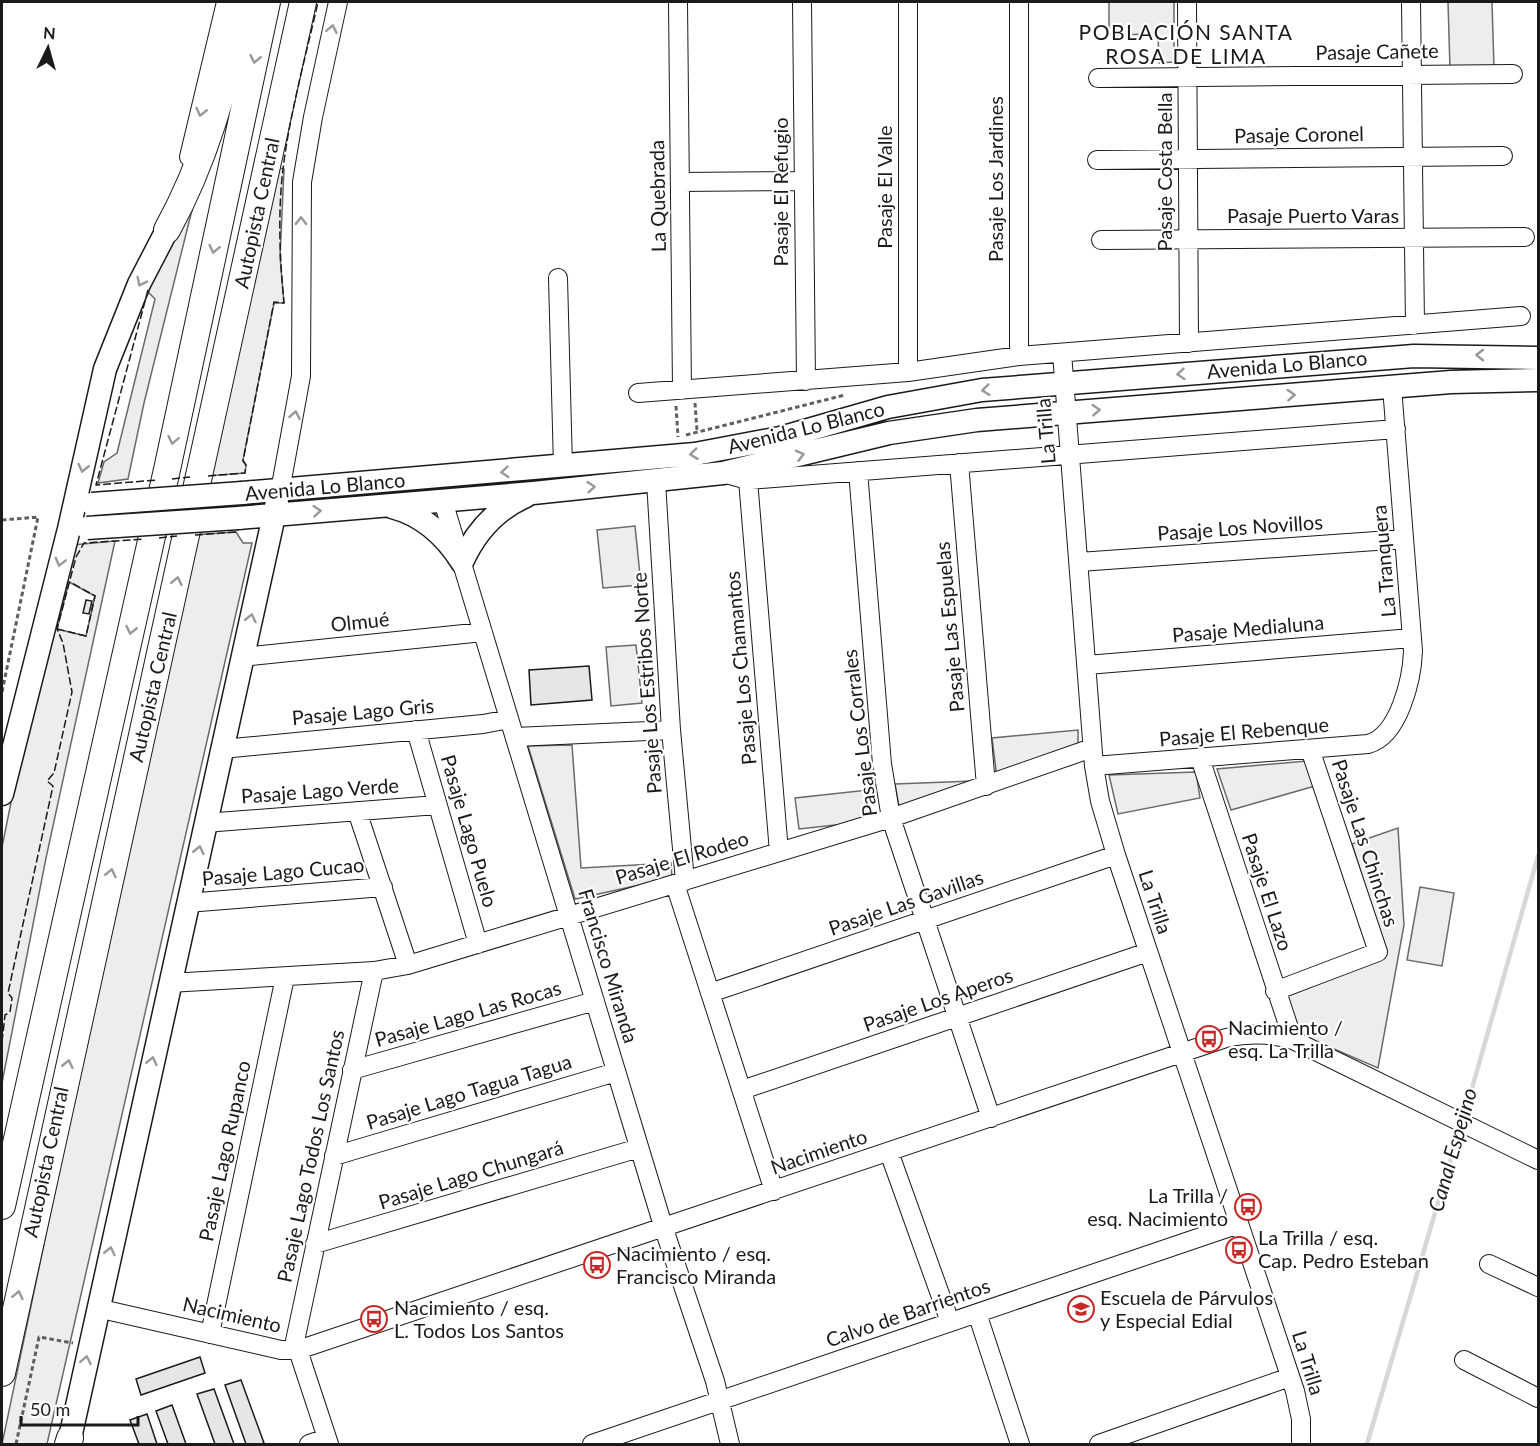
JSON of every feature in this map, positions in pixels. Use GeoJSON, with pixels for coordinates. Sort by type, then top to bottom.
{"type":"FeatureCollection","features":[{"type":"Feature","properties":{"kind":"highway"},"geometry":{"type":"LineString","coordinates":[[168,230],[195,175],[214,126],[245,2]]}},
{"type":"Feature","properties":{"kind":"highway","name":"Autopista Central"},"geometry":{"type":"LineString","coordinates":[[2,1206],[170,454],[267,2]]}},
{"type":"Feature","properties":{"kind":"highway","name":"Autopista Central"},"geometry":{"type":"LineString","coordinates":[[2,1373],[303,2]]}},
{"type":"Feature","properties":{"kind":"main road"},"geometry":{"type":"LineString","coordinates":[[2,794],[78,528],[105,369],[130,305],[168,230]]}},
{"type":"Feature","properties":{"kind":"main road","name":"Avenida Lo Blanco"},"geometry":{"type":"LineString","coordinates":[[83,505],[563,467],[726,449],[923,399],[982,390],[1414,356],[1539,358]]}},
{"type":"Feature","properties":{"kind":"main road","name":"Avenida Lo Blanco"},"geometry":{"type":"LineString","coordinates":[[78,528],[238,518],[656,481],[723,473],[917,428],[1068,413],[1479,380],[1539,380]]}},
{"type":"Feature","properties":{"kind":"main road"},"geometry":{"type":"LineString","coordinates":[[422,479],[437,489],[443,501]]}},
{"type":"Feature","properties":{"kind":"main road"},"geometry":{"type":"LineString","coordinates":[[69,1442],[280,491]]}},
{"type":"Feature","properties":{"kind":"main road"},"geometry":{"type":"LineString","coordinates":[[385,506],[415,515],[428,524],[447,541],[462,562],[474,538],[494,517],[533,493]]}},
{"type":"Feature","properties":{"kind":"street"},"geometry":{"type":"LineString","coordinates":[[168,230],[197,129],[226,2]]}},
{"type":"Feature","properties":{"kind":"street"},"geometry":{"type":"LineString","coordinates":[[280,491],[301,376],[302,182],[308,138],[338,2]]}},
{"type":"Feature","properties":{"kind":"street","name":"La Quebrada"},"geometry":{"type":"LineString","coordinates":[[678,2],[684,390]]}},
{"type":"Feature","properties":{"kind":"street","name":"Pasaje El Refugio"},"geometry":{"type":"LineString","coordinates":[[802,2],[806,381]]}},
{"type":"Feature","properties":{"kind":"street","name":"Pasaje El Valle"},"geometry":{"type":"LineString","coordinates":[[908,2],[908,372]]}},
{"type":"Feature","properties":{"kind":"street","name":"Pasaje Los Jardines"},"geometry":{"type":"LineString","coordinates":[[1019,2],[1019,356]]}},
{"type":"Feature","properties":{"kind":"street","name":"Pasaje Costa Bella"},"geometry":{"type":"LineString","coordinates":[[1186,2],[1189,343]]}},
{"type":"Feature","properties":{"kind":"street"},"geometry":{"type":"LineString","coordinates":[[1411,2],[1415,325]]}},
{"type":"Feature","properties":{"kind":"street","name":"Pasaje Cañete"},"geometry":{"type":"LineString","coordinates":[[1098,78],[1513,74]]}},
{"type":"Feature","properties":{"kind":"street","name":"Pasaje Coronel"},"geometry":{"type":"LineString","coordinates":[[1097,160],[1503,156]]}},
{"type":"Feature","properties":{"kind":"street"},"geometry":{"type":"LineString","coordinates":[[680,182],[804,181]]}},
{"type":"Feature","properties":{"kind":"street","name":"Pasaje Puerto Varas"},"geometry":{"type":"LineString","coordinates":[[1101,240],[1525,237]]}},
{"type":"Feature","properties":{"kind":"street"},"geometry":{"type":"LineString","coordinates":[[558,278],[563,467]]}},
{"type":"Feature","properties":{"kind":"street","name":"Avenida Lo Blanco"},"geometry":{"type":"LineString","coordinates":[[638,393],[908,372],[1019,356],[1521,316]]}},
{"type":"Feature","properties":{"kind":"street","name":"La Trilla"},"geometry":{"type":"LineString","coordinates":[[1062,353],[1093,757],[1100,801],[1290,1377],[1301,1419],[1301,1444]]}},
{"type":"Feature","properties":{"kind":"street","name":"La Tranquera"},"geometry":{"type":"LineString","coordinates":[[1392,387],[1412,638],[1410,678],[1392,728]]}},
{"type":"Feature","properties":{"kind":"street","name":"Avenida Lo Blanco"},"geometry":{"type":"LineString","coordinates":[[723,473],[748,480],[1396,429]]}},
{"type":"Feature","properties":{"kind":"street","name":"Pasaje Las Espuelas"},"geometry":{"type":"LineString","coordinates":[[959,464],[986,786]]}},
{"type":"Feature","properties":{"kind":"street","name":"Pasaje Los Corrales"},"geometry":{"type":"LineString","coordinates":[[858,471],[882,764],[891,818],[991,1118]]}},
{"type":"Feature","properties":{"kind":"street","name":"Pasaje Los Chamantos"},"geometry":{"type":"LineString","coordinates":[[748,480],[779,852]]}},
{"type":"Feature","properties":{"kind":"street","name":"Pasaje Los Estribos Norte"},"geometry":{"type":"LineString","coordinates":[[656,481],[680,883],[710,993],[774,1191]]}},
{"type":"Feature","properties":{"kind":"street","name":"Francisco Miranda"},"geometry":{"type":"LineString","coordinates":[[443,501],[664,1229],[715,1382],[730,1444]]}},
{"type":"Feature","properties":{"kind":"street","name":"Pasaje Los Novillos"},"geometry":{"type":"LineString","coordinates":[[1079,562],[1404,539]]}},
{"type":"Feature","properties":{"kind":"street","name":"Olmué"},"geometry":{"type":"LineString","coordinates":[[242,657],[483,632]]}},
{"type":"Feature","properties":{"kind":"street","name":"Pasaje Medialuna"},"geometry":{"type":"LineString","coordinates":[[1087,665],[1412,638]]}},
{"type":"Feature","properties":{"kind":"street","name":"Pasaje Lago Gris"},"geometry":{"type":"LineString","coordinates":[[222,749],[416,730],[512,728],[671,730]]}},
{"type":"Feature","properties":{"kind":"street","name":"Pasaje El Rebenque"},"geometry":{"type":"LineString","coordinates":[[1093,757],[1200,758],[1368,744],[1377,741],[1392,728]]}},
{"type":"Feature","properties":{"kind":"street","name":"Pasaje Lago Puelo"},"geometry":{"type":"LineString","coordinates":[[416,730],[478,944]]}},
{"type":"Feature","properties":{"kind":"street","name":"Pasaje Las Chinchas"},"geometry":{"type":"LineString","coordinates":[[1275,991],[1378,952],[1310,749]]}},
{"type":"Feature","properties":{"kind":"street","name":"Pasaje El Rodeo"},"geometry":{"type":"LineString","coordinates":[[170,983],[374,971],[408,964],[680,883],[986,786],[1093,757]]}},
{"type":"Feature","properties":{"kind":"street","name":"Pasaje El Lazo"},"geometry":{"type":"LineString","coordinates":[[1200,758],[1293,1040]]}},
{"type":"Feature","properties":{"kind":"street","name":"Pasaje Lago Verde"},"geometry":{"type":"LineString","coordinates":[[205,823],[438,805]]}},
{"type":"Feature","properties":{"kind":"street"},"geometry":{"type":"LineString","coordinates":[[357,811],[408,964]]}},
{"type":"Feature","properties":{"kind":"street","name":"Pasaje Las Gavillas"},"geometry":{"type":"LineString","coordinates":[[710,993],[1116,855]]}},
{"type":"Feature","properties":{"kind":"street","name":"Pasaje Lago Cucao"},"geometry":{"type":"LineString","coordinates":[[187,903],[383,887]]}},
{"type":"Feature","properties":{"kind":"street","name":"Pasaje Los Aperos"},"geometry":{"type":"LineString","coordinates":[[742,1090],[1148,952]]}},
{"type":"Feature","properties":{"kind":"street","name":"Pasaje Lago Todos Los Santos"},"geometry":{"type":"LineString","coordinates":[[298,1350],[295,1341],[374,971]]}},
{"type":"Feature","properties":{"kind":"street","name":"Pasaje Lago Rupanco"},"geometry":{"type":"LineString","coordinates":[[210,1334],[285,977]]}},
{"type":"Feature","properties":{"kind":"street","name":"Pasaje Lago Las Rocas"},"geometry":{"type":"LineString","coordinates":[[352,1070],[595,1001]]}},
{"type":"Feature","properties":{"kind":"street","name":"Nacimiento"},"geometry":{"type":"LineString","coordinates":[[97,1308],[281,1350],[298,1350],[664,1229],[1226,1038],[1250,1034],[1273,1035],[1293,1040],[1539,1160]]}},
{"type":"Feature","properties":{"kind":"street","name":"Pasaje Lago Tagua Tagua"},"geometry":{"type":"LineString","coordinates":[[334,1156],[616,1072]]}},
{"type":"Feature","properties":{"kind":"street","name":"Pasaje Lago Chungará"},"geometry":{"type":"LineString","coordinates":[[315,1244],[639,1148]]}},
{"type":"Feature","properties":{"kind":"street"},"geometry":{"type":"LineString","coordinates":[[889,1152],[951,1322]]}},
{"type":"Feature","properties":{"kind":"street","name":"Calvo de Barrientos"},"geometry":{"type":"LineString","coordinates":[[592,1444],[1239,1224]]}},
{"type":"Feature","properties":{"kind":"street"},"geometry":{"type":"LineString","coordinates":[[1489,1264],[1539,1287]]}},
{"type":"Feature","properties":{"kind":"street"},"geometry":{"type":"LineString","coordinates":[[977,1313],[1020,1444]]}},
{"type":"Feature","properties":{"kind":"street"},"geometry":{"type":"LineString","coordinates":[[298,1350],[328,1441],[309,1444]]}},
{"type":"Feature","properties":{"kind":"street"},"geometry":{"type":"LineString","coordinates":[[1464,1360],[1539,1398]]}},
{"type":"Feature","properties":{"kind":"street"},"geometry":{"type":"LineString","coordinates":[[1109,1443],[1290,1377]]}},
{"type":"Feature","properties":{"kind":"path"},"geometry":{"type":"LineString","coordinates":[[684,390],[697,432]]}},
{"type":"Feature","properties":{"kind":"path"},"geometry":{"type":"LineString","coordinates":[[678,437],[684,390]]}},
{"type":"Feature","properties":{"kind":"path"},"geometry":{"type":"LineString","coordinates":[[2,520],[38,517],[2,692]]}},
{"type":"Feature","properties":{"kind":"path"},"geometry":{"type":"LineString","coordinates":[[16,1444],[39,1337],[89,1347]]}},
{"type":"Feature","properties":{"kind":"shaded area"},"geometry":{"type":"Polygon","coordinates":[[[1109,2],[1174,2],[1174,62],[1159,63],[1158,34],[1109,35],[1109,2]]]}},
{"type":"Feature","properties":{"kind":"shaded area"},"geometry":{"type":"Polygon","coordinates":[[[1448,2],[1492,2],[1494,68],[1450,69],[1448,2]]]}},
{"type":"Feature","properties":{"kind":"shaded area"},"geometry":{"type":"Polygon","coordinates":[[[273,167],[284,169],[280,257],[284,303],[274,303],[243,460],[246,465],[245,473],[208,476],[273,167]]]}},
{"type":"Feature","properties":{"kind":"shaded area"},"geometry":{"type":"Polygon","coordinates":[[[184,203],[192,210],[144,403],[128,479],[98,483],[104,462],[117,453],[155,299],[148,292],[184,203]]]}},
{"type":"Feature","properties":{"kind":"shaded area"},"geometry":{"type":"Polygon","coordinates":[[[635,526],[641,585],[603,588],[597,530],[635,526]]]}},
{"type":"Feature","properties":{"kind":"shaded area"},"geometry":{"type":"Polygon","coordinates":[[[236,532],[243,543],[252,543],[47,1444],[2,1444],[193,535],[236,532]]]}},
{"type":"Feature","properties":{"kind":"shaded area"},"geometry":{"type":"Polygon","coordinates":[[[115,541],[46,858],[2,1083],[2,847],[26,728],[72,545],[115,541]],[[69,582],[57,629],[86,636],[95,596],[69,582]]]}},
{"type":"Feature","properties":{"kind":"shaded area"},"geometry":{"type":"Polygon","coordinates":[[[636,645],[642,703],[611,706],[606,647],[636,645]]]}},
{"type":"Feature","properties":{"kind":"shaded area"},"geometry":{"type":"Polygon","coordinates":[[[1078,730],[1078,751],[997,778],[992,738],[1078,730]]]}},
{"type":"Feature","properties":{"kind":"shaded area"},"geometry":{"type":"Polygon","coordinates":[[[572,745],[581,868],[671,863],[672,878],[575,899],[528,746],[572,745]]]}},
{"type":"Feature","properties":{"kind":"shaded area"},"geometry":{"type":"Polygon","coordinates":[[[1307,761],[1315,786],[1231,810],[1217,769],[1307,761]]]}},
{"type":"Feature","properties":{"kind":"shaded area"},"geometry":{"type":"Polygon","coordinates":[[[1196,772],[1200,798],[1118,814],[1109,775],[1196,772]]]}},
{"type":"Feature","properties":{"kind":"shaded area"},"geometry":{"type":"Polygon","coordinates":[[[973,781],[899,807],[895,784],[973,781]]]}},
{"type":"Feature","properties":{"kind":"shaded area"},"geometry":{"type":"Polygon","coordinates":[[[868,790],[872,821],[799,829],[795,798],[868,790]]]}},
{"type":"Feature","properties":{"kind":"shaded area"},"geometry":{"type":"Polygon","coordinates":[[[1398,828],[1404,925],[1378,1068],[1299,1034],[1283,998],[1375,962],[1384,945],[1352,844],[1398,828]]]}},
{"type":"Feature","properties":{"kind":"shaded area"},"geometry":{"type":"Polygon","coordinates":[[[1420,887],[1454,893],[1442,966],[1407,960],[1420,887]]]}},
{"type":"Feature","properties":{"kind":"building"},"geometry":{"type":"Polygon","coordinates":[[[86,600],[92,601],[89,614],[83,613],[86,600]]]}},
{"type":"Feature","properties":{"kind":"building"},"geometry":{"type":"Polygon","coordinates":[[[589,666],[592,700],[531,705],[529,670],[589,666]]]}},
{"type":"Feature","properties":{"kind":"building"},"geometry":{"type":"Polygon","coordinates":[[[200,1357],[205,1373],[141,1395],[136,1379],[200,1357]]]}},
{"type":"Feature","properties":{"kind":"building"},"geometry":{"type":"Polygon","coordinates":[[[241,1380],[264,1443],[246,1444],[225,1385],[241,1380]]]}},
{"type":"Feature","properties":{"kind":"building"},"geometry":{"type":"Polygon","coordinates":[[[214,1389],[234,1444],[215,1444],[197,1394],[214,1389]]]}},
{"type":"Feature","properties":{"kind":"building"},"geometry":{"type":"Polygon","coordinates":[[[172,1405],[186,1444],[168,1444],[156,1411],[172,1405]]]}},
{"type":"Feature","properties":{"kind":"building"},"geometry":{"type":"Polygon","coordinates":[[[147,1414],[157,1444],[139,1444],[130,1420],[147,1414]]]}},
{"type":"Feature","properties":{"kind":"waterway","name":"Canal Espejino"},"geometry":{"type":"LineString","coordinates":[[1463,1120],[1538,856]]}},
{"type":"Feature","properties":{"kind":"waterway","name":"Canal Espejino"},"geometry":{"type":"LineString","coordinates":[[1367,1444],[1460,1128]]}},
{"type":"Feature","properties":{"kind":"fence"},"geometry":{"type":"LineString","coordinates":[[208,476],[245,473],[246,465],[243,461],[274,302],[284,303],[280,241],[282,178],[293,112],[318,2]]}},
{"type":"Feature","properties":{"kind":"fence"},"geometry":{"type":"LineString","coordinates":[[148,290],[96,485],[157,480]]}},
{"type":"Feature","properties":{"kind":"fence"},"geometry":{"type":"LineString","coordinates":[[172,479],[190,477]]}},
{"type":"Feature","properties":{"kind":"fence"},"geometry":{"type":"LineString","coordinates":[[195,535],[236,532]]}},
{"type":"Feature","properties":{"kind":"fence"},"geometry":{"type":"LineString","coordinates":[[159,538],[177,536]]}},
{"type":"Feature","properties":{"kind":"fence"},"geometry":{"type":"LineString","coordinates":[[2,1042],[5,1015],[10,1012],[12,998],[8,993],[53,786],[47,781],[54,773],[72,692],[63,643],[57,629],[76,557],[84,543],[144,539]]}},
{"type":"Feature","properties":{"kind":"fence"},"geometry":{"type":"LineString","coordinates":[[57,629],[86,636],[95,596],[70,582]]}},
{"type":"Feature","properties":{"kind":"place","name":"Nacimiento / esq. La Trilla"},"geometry":{"type":"Point","coordinates":[1209,1039]}},
{"type":"Feature","properties":{"kind":"place","name":"La Trilla / esq. Nacimiento"},"geometry":{"type":"Point","coordinates":[1248,1207]}},
{"type":"Feature","properties":{"kind":"place","name":"La Trilla / esq. Cap. Pedro Esteban"},"geometry":{"type":"Point","coordinates":[1239,1250]}},
{"type":"Feature","properties":{"kind":"place","name":"Nacimiento / esq. Francisco Miranda"},"geometry":{"type":"Point","coordinates":[597,1265]}},
{"type":"Feature","properties":{"kind":"place","name":"Escuela de Párvulos y Especial Edial"},"geometry":{"type":"Point","coordinates":[1081,1309]}},
{"type":"Feature","properties":{"kind":"place","name":"Nacimiento / esq. L. Todos Los Santos"},"geometry":{"type":"Point","coordinates":[374,1319]}},
{"type":"Feature","properties":{"kind":"district","name":"POBLACIÓN SANTA ROSA DE LIMA"},"geometry":{"type":"Point","coordinates":[1186,45]}}]}
